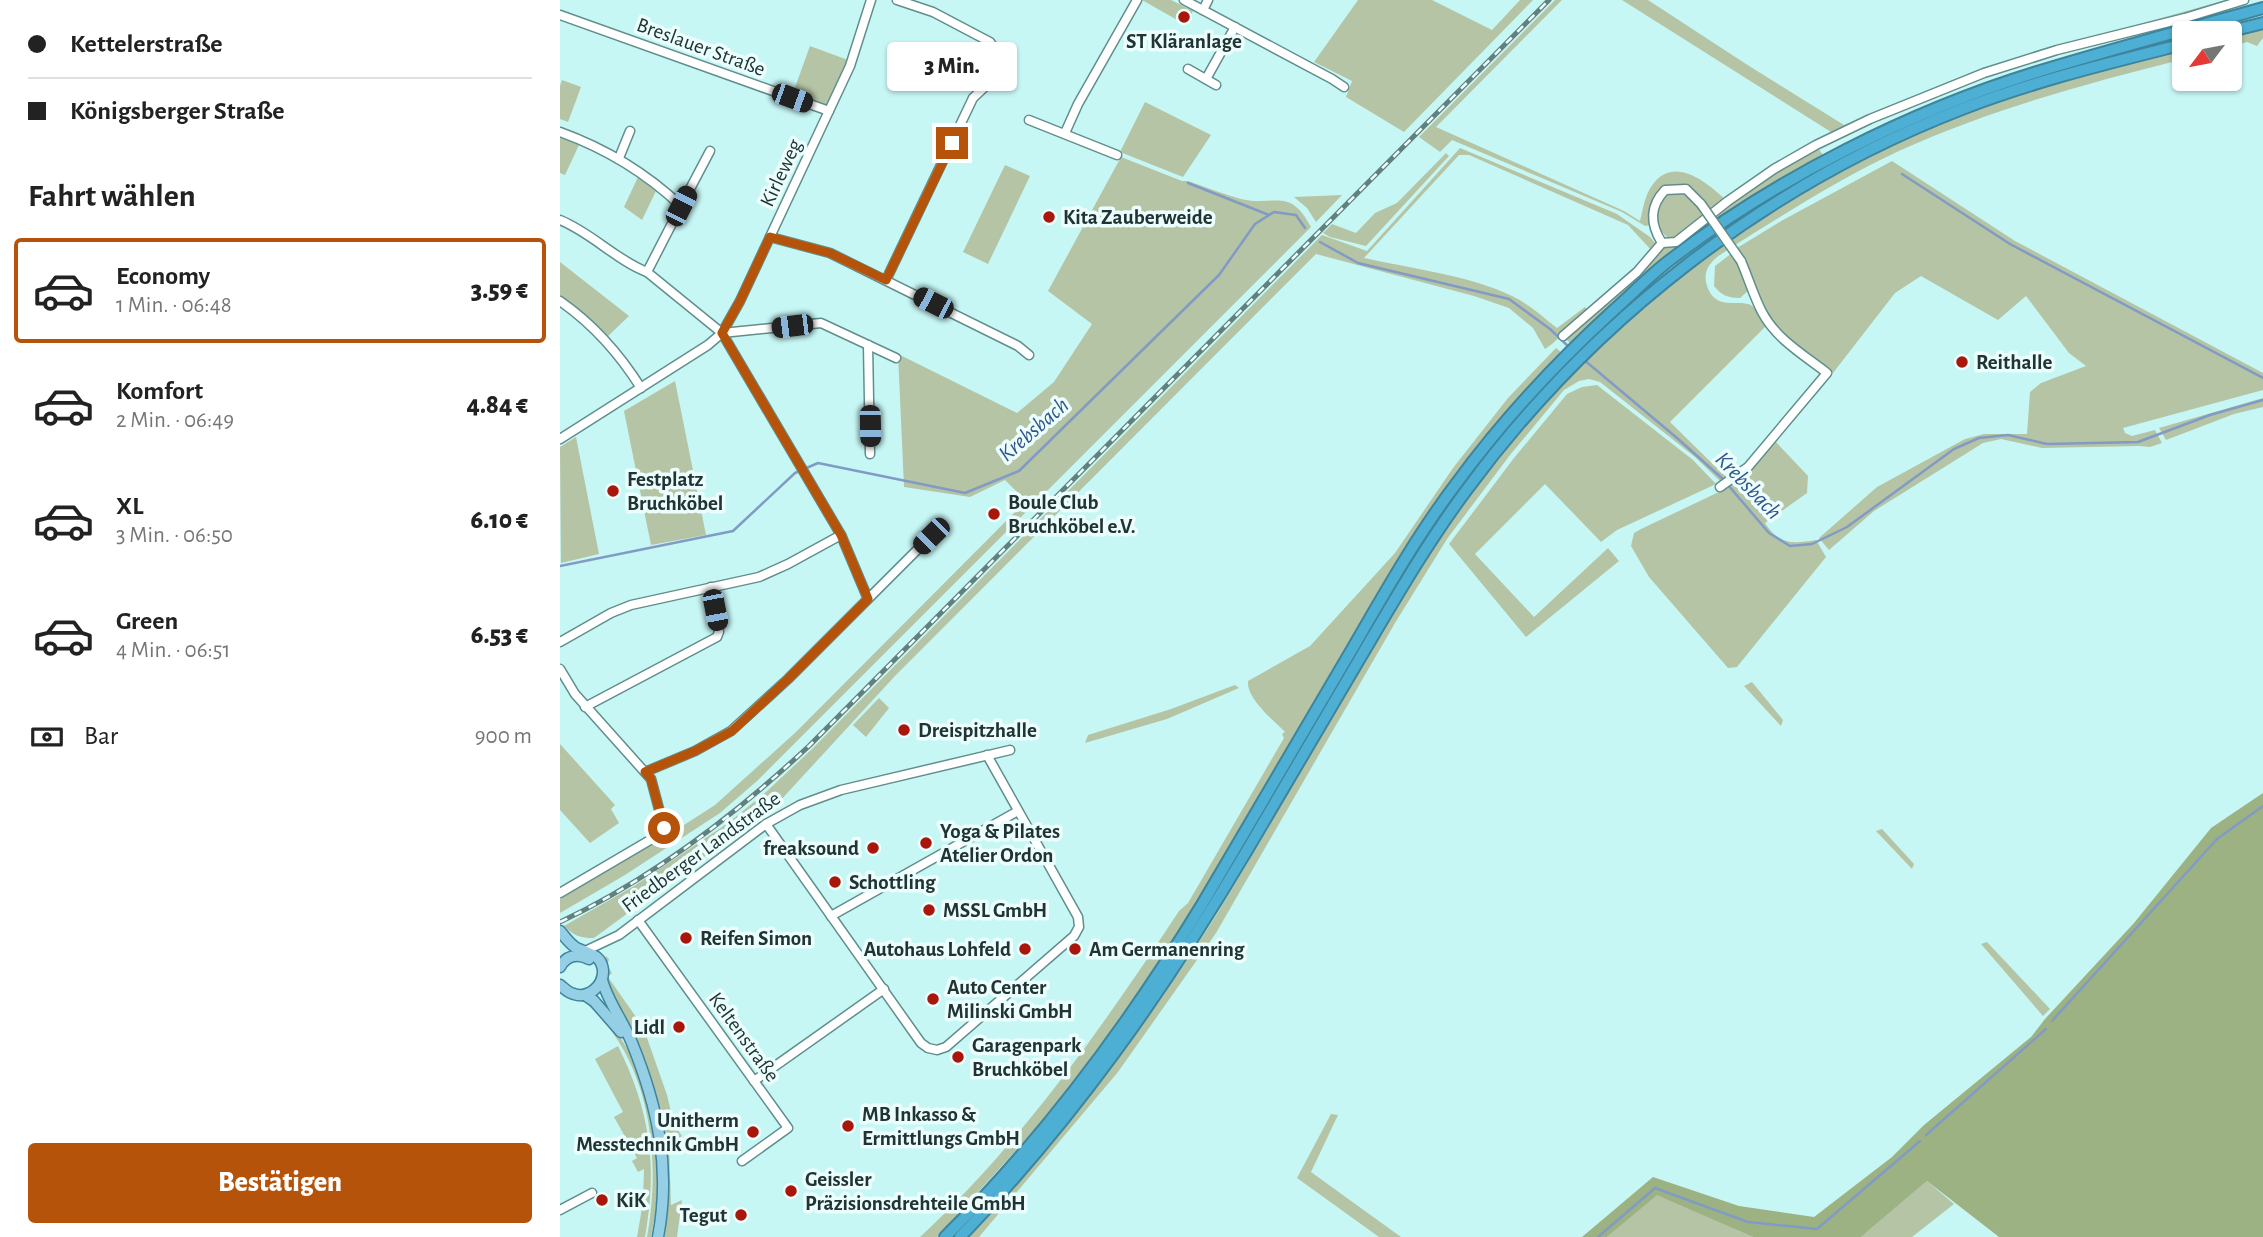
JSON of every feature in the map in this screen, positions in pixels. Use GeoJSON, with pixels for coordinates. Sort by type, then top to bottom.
{"type":"FeatureCollection","features":[{"type":"Feature","properties":{"kind":"highway"},"geometry":{"type":"LineString","coordinates":[[945,1237],[1057,1112],[1133,1010],[1200,907],[1425,527],[1479,454],[1580,341],[1666,263],[1712,230],[1767,194],[1867,140],[1955,102],[2034,73],[2263,8]]}},
{"type":"Feature","properties":{"kind":"highway"},"geometry":{"type":"LineString","coordinates":[[2242,28],[2263,23]]}},
{"type":"Feature","properties":{"kind":"highway"},"geometry":{"type":"LineString","coordinates":[[960,1237],[1056,1129],[1136,1025],[1211,910],[1385,614],[1434,537],[1489,460],[1571,367],[1676,272],[1719,240],[1773,203],[1871,149],[1960,110],[2022,88],[2172,47]]}},
{"type":"Feature","properties":{"kind":"main road"},"geometry":{"type":"LineString","coordinates":[[560,931],[576,947],[597,957],[601,964],[599,984],[585,995]]}},
{"type":"Feature","properties":{"kind":"main road"},"geometry":{"type":"LineString","coordinates":[[560,939],[561,965]]}},
{"type":"Feature","properties":{"kind":"main road"},"geometry":{"type":"LineString","coordinates":[[576,956],[585,957],[595,966],[599,984],[635,1053],[652,1100],[660,1139],[663,1182],[658,1237]]}},
{"type":"Feature","properties":{"kind":"main road","name":"Friedberger Landstraße"},"geometry":{"type":"LineString","coordinates":[[561,965],[576,956]]}},
{"type":"Feature","properties":{"kind":"main road"},"geometry":{"type":"LineString","coordinates":[[561,984],[573,994],[585,995],[594,1001],[611,1019],[635,1053]]}},
{"type":"Feature","properties":{"kind":"street"},"geometry":{"type":"LineString","coordinates":[[860,0],[871,2]]}},
{"type":"Feature","properties":{"kind":"street"},"geometry":{"type":"LineString","coordinates":[[886,280],[974,98],[993,79],[998,61],[990,42],[933,12],[897,0]]}},
{"type":"Feature","properties":{"kind":"street"},"geometry":{"type":"LineString","coordinates":[[1065,133],[1078,104],[1138,0]]}},
{"type":"Feature","properties":{"kind":"street"},"geometry":{"type":"LineString","coordinates":[[1184,0],[1343,87]]}},
{"type":"Feature","properties":{"kind":"street"},"geometry":{"type":"LineString","coordinates":[[1203,10],[1208,0]]}},
{"type":"Feature","properties":{"kind":"street"},"geometry":{"type":"LineString","coordinates":[[1563,337],[1637,272],[1662,243],[1676,242],[1774,169],[1816,145],[1870,119],[1984,73],[2057,50],[2185,18],[2244,0]]}},
{"type":"Feature","properties":{"kind":"street","name":"Kirleweg"},"geometry":{"type":"LineString","coordinates":[[560,439],[708,345],[722,333],[740,301],[830,111],[856,51],[871,2]]}},
{"type":"Feature","properties":{"kind":"street","name":"Breslauer Straße"},"geometry":{"type":"LineString","coordinates":[[560,15],[830,111]]}},
{"type":"Feature","properties":{"kind":"street"},"geometry":{"type":"LineString","coordinates":[[1206,79],[1235,27]]}},
{"type":"Feature","properties":{"kind":"street"},"geometry":{"type":"LineString","coordinates":[[1188,69],[1216,85]]}},
{"type":"Feature","properties":{"kind":"street"},"geometry":{"type":"LineString","coordinates":[[1029,120],[1117,155]]}},
{"type":"Feature","properties":{"kind":"street"},"geometry":{"type":"LineString","coordinates":[[619,158],[630,131]]}},
{"type":"Feature","properties":{"kind":"street"},"geometry":{"type":"LineString","coordinates":[[560,132],[593,144],[638,169],[681,206]]}},
{"type":"Feature","properties":{"kind":"street"},"geometry":{"type":"LineString","coordinates":[[648,272],[710,151]]}},
{"type":"Feature","properties":{"kind":"street"},"geometry":{"type":"LineString","coordinates":[[1662,243],[1655,232],[1653,213],[1657,198],[1665,190],[1686,189],[1701,204],[1741,261],[1768,321],[1788,343],[1827,373],[1748,467],[1720,487]]}},
{"type":"Feature","properties":{"kind":"street"},"geometry":{"type":"LineString","coordinates":[[560,220],[585,232],[637,268],[648,272],[722,333],[841,535],[868,599]]}},
{"type":"Feature","properties":{"kind":"street"},"geometry":{"type":"LineString","coordinates":[[770,237],[830,253],[1018,346],[1029,355]]}},
{"type":"Feature","properties":{"kind":"street"},"geometry":{"type":"LineString","coordinates":[[560,301],[585,319],[618,353],[641,388]]}},
{"type":"Feature","properties":{"kind":"street"},"geometry":{"type":"LineString","coordinates":[[722,333],[821,323],[895,358]]}},
{"type":"Feature","properties":{"kind":"street"},"geometry":{"type":"LineString","coordinates":[[867,345],[870,454]]}},
{"type":"Feature","properties":{"kind":"street"},"geometry":{"type":"LineString","coordinates":[[560,642],[611,613],[631,605],[759,577],[841,535]]}},
{"type":"Feature","properties":{"kind":"street"},"geometry":{"type":"LineString","coordinates":[[645,772],[695,751],[732,731],[931,536]]}},
{"type":"Feature","properties":{"kind":"street"},"geometry":{"type":"LineString","coordinates":[[585,707],[717,636],[719,632],[710,587]]}},
{"type":"Feature","properties":{"kind":"street"},"geometry":{"type":"LineString","coordinates":[[560,669],[585,707],[651,779],[664,828],[662,833],[560,892]]}},
{"type":"Feature","properties":{"kind":"street","name":"Friedberger Landstraße"},"geometry":{"type":"LineString","coordinates":[[576,956],[619,934],[766,824],[800,805],[841,790],[1010,750]]}},
{"type":"Feature","properties":{"kind":"street"},"geometry":{"type":"LineString","coordinates":[[766,824],[921,1043],[937,1051],[948,1045],[1074,936],[1079,927],[1078,917],[987,755]]}},
{"type":"Feature","properties":{"kind":"street"},"geometry":{"type":"LineString","coordinates":[[831,916],[1018,811]]}},
{"type":"Feature","properties":{"kind":"street","name":"Keltenstraße"},"geometry":{"type":"LineString","coordinates":[[638,920],[788,1128],[742,1161]]}},
{"type":"Feature","properties":{"kind":"street","name":"Friedberger Landstraße"},"geometry":{"type":"LineString","coordinates":[[601,964],[609,944],[619,934]]}},
{"type":"Feature","properties":{"kind":"street"},"geometry":{"type":"LineString","coordinates":[[754,1081],[884,989]]}},
{"type":"Feature","properties":{"kind":"street"},"geometry":{"type":"LineString","coordinates":[[560,1210],[592,1193]]}},
{"type":"Feature","properties":{"kind":"green space"},"geometry":{"type":"Polygon","coordinates":[[[1142,0],[1171,0],[1193,11],[1186,25],[1142,0]]]}},
{"type":"Feature","properties":{"kind":"green space"},"geometry":{"type":"Polygon","coordinates":[[[1358,0],[1432,0],[1492,30],[1520,0],[1533,0],[1404,132],[1346,97],[1352,81],[1314,62],[1358,0]]]}},
{"type":"Feature","properties":{"kind":"green space"},"geometry":{"type":"Polygon","coordinates":[[[1555,0],[1562,0],[1436,127],[1624,211],[1640,221],[1648,192],[1661,176],[1670,172],[1689,174],[1724,198],[1770,166],[1831,132],[1622,0],[1648,0],[1844,125],[1982,68],[2226,0],[2234,0],[2055,48],[1869,117],[1711,211],[1686,188],[1664,187],[1653,204],[1651,225],[1645,226],[1622,212],[1452,140],[1440,152],[1419,137],[1555,0]]]}},
{"type":"Feature","properties":{"kind":"green space"},"geometry":{"type":"Polygon","coordinates":[[[2263,27],[2263,38],[2257,46],[2247,42],[2242,43],[2242,33],[2263,27]]]}},
{"type":"Feature","properties":{"kind":"green space"},"geometry":{"type":"Polygon","coordinates":[[[810,46],[848,60],[826,107],[793,93],[810,46]]]}},
{"type":"Feature","properties":{"kind":"green space"},"geometry":{"type":"Polygon","coordinates":[[[2172,52],[2172,62],[2041,98],[1935,135],[1858,171],[1735,245],[1730,238],[1785,204],[1900,142],[1960,116],[2043,88],[2172,52]]]}},
{"type":"Feature","properties":{"kind":"green space"},"geometry":{"type":"Polygon","coordinates":[[[562,80],[581,87],[568,122],[560,119],[562,80]]]}},
{"type":"Feature","properties":{"kind":"green space"},"geometry":{"type":"Polygon","coordinates":[[[1145,102],[1211,135],[1183,177],[1120,152],[1145,102]]]}},
{"type":"Feature","properties":{"kind":"green space"},"geometry":{"type":"Polygon","coordinates":[[[560,137],[579,145],[565,175],[560,173],[560,137]]]}},
{"type":"Feature","properties":{"kind":"green space"},"geometry":{"type":"Polygon","coordinates":[[[1460,148],[1617,214],[1650,237],[1655,243],[1652,251],[1628,225],[1469,155],[1459,155],[1364,258],[1459,278],[1496,289],[1535,310],[1557,328],[1585,307],[1588,311],[1552,344],[1545,349],[1533,328],[1509,308],[1474,296],[1316,254],[895,676],[779,802],[594,938],[578,936],[564,926],[634,886],[728,823],[766,792],[812,749],[1322,235],[1367,251],[1460,148]]]}},
{"type":"Feature","properties":{"kind":"green space"},"geometry":{"type":"Polygon","coordinates":[[[1818,148],[1823,155],[1717,219],[1714,215],[1775,173],[1818,148]]]}},
{"type":"Feature","properties":{"kind":"green space"},"geometry":{"type":"Polygon","coordinates":[[[1446,153],[1449,156],[1366,246],[1323,233],[1332,224],[1356,233],[1375,213],[1397,203],[1446,153]]]}},
{"type":"Feature","properties":{"kind":"green space"},"geometry":{"type":"Polygon","coordinates":[[[1121,157],[1182,181],[1241,199],[1288,202],[1296,206],[1311,227],[757,781],[720,813],[625,875],[560,913],[560,899],[715,805],[796,732],[1026,501],[1005,480],[970,497],[904,487],[898,354],[1017,413],[1054,382],[1092,324],[1048,291],[1121,157]]]}},
{"type":"Feature","properties":{"kind":"green space"},"geometry":{"type":"Polygon","coordinates":[[[1892,161],[2015,241],[2263,373],[2263,390],[2123,428],[2125,433],[2132,436],[2155,430],[2162,443],[2150,447],[2042,448],[2001,439],[1983,443],[1874,511],[1829,550],[1819,538],[1877,487],[1965,439],[1984,434],[2027,434],[2030,392],[2041,383],[2086,366],[2069,353],[2026,296],[1998,320],[1921,276],[1895,293],[1833,373],[1793,345],[1775,328],[1762,308],[1737,248],[1892,161]]]}},
{"type":"Feature","properties":{"kind":"green space"},"geometry":{"type":"Polygon","coordinates":[[[1005,165],[1030,176],[988,264],[963,252],[1005,165]]]}},
{"type":"Feature","properties":{"kind":"green space"},"geometry":{"type":"Polygon","coordinates":[[[638,177],[656,191],[642,220],[624,207],[638,177]]]}},
{"type":"Feature","properties":{"kind":"green space"},"geometry":{"type":"Polygon","coordinates":[[[1666,193],[1681,193],[1689,197],[1705,215],[1675,237],[1667,237],[1657,221],[1659,204],[1666,193]]]}},
{"type":"Feature","properties":{"kind":"green space"},"geometry":{"type":"Polygon","coordinates":[[[1342,195],[1316,222],[1307,208],[1294,197],[1342,195]]]}},
{"type":"Feature","properties":{"kind":"green space"},"geometry":{"type":"Polygon","coordinates":[[[1709,219],[1712,224],[1640,279],[1571,344],[1565,338],[1662,245],[1709,219]]]}},
{"type":"Feature","properties":{"kind":"green space"},"geometry":{"type":"Polygon","coordinates":[[[1725,243],[1729,249],[1715,259],[1706,271],[1710,292],[1715,299],[1722,302],[1743,303],[1755,308],[1765,327],[1670,422],[1726,477],[1720,481],[1695,457],[1600,382],[1589,379],[1579,381],[1564,390],[1510,455],[1447,539],[1395,623],[1216,933],[1118,1072],[979,1237],[969,1237],[1036,1160],[1159,1002],[1247,864],[1401,597],[1496,458],[1556,391],[1621,329],[1725,243]]]}},
{"type":"Feature","properties":{"kind":"green space"},"geometry":{"type":"Polygon","coordinates":[[[1732,253],[1739,263],[1749,290],[1740,298],[1725,295],[1714,286],[1715,266],[1732,253]]]}},
{"type":"Feature","properties":{"kind":"green space"},"geometry":{"type":"Polygon","coordinates":[[[560,262],[629,316],[607,337],[560,296],[560,262]]]}},
{"type":"Feature","properties":{"kind":"green space"},"geometry":{"type":"Polygon","coordinates":[[[1556,348],[1562,353],[1498,422],[1459,472],[1396,564],[1221,864],[1125,1012],[1043,1121],[937,1237],[920,1237],[993,1162],[1059,1082],[1179,911],[1188,903],[1284,738],[1282,734],[1285,732],[1251,694],[1248,681],[1310,646],[1395,553],[1453,468],[1508,398],[1556,348]]]}},
{"type":"Feature","properties":{"kind":"green space"},"geometry":{"type":"Polygon","coordinates":[[[675,381],[706,535],[651,545],[624,411],[675,381]]]}},
{"type":"Feature","properties":{"kind":"green space"},"geometry":{"type":"Polygon","coordinates":[[[1597,385],[1693,460],[1716,484],[1617,530],[1601,542],[1545,484],[1475,554],[1534,617],[1608,548],[1619,561],[1526,637],[1449,544],[1567,394],[1582,387],[1597,385]]]}},
{"type":"Feature","properties":{"kind":"green space"},"geometry":{"type":"Polygon","coordinates":[[[2263,398],[2263,407],[2234,414],[2166,440],[2159,428],[2263,398]]]}},
{"type":"Feature","properties":{"kind":"green space"},"geometry":{"type":"Polygon","coordinates":[[[576,437],[599,554],[561,563],[560,447],[576,437]]]}},
{"type":"Feature","properties":{"kind":"green space"},"geometry":{"type":"Polygon","coordinates":[[[1776,442],[1808,476],[1807,493],[1765,523],[1776,536],[1787,541],[1816,540],[1826,557],[1737,667],[1728,668],[1649,577],[1631,546],[1634,533],[1723,490],[1776,442]]]}},
{"type":"Feature","properties":{"kind":"green space"},"geometry":{"type":"Polygon","coordinates":[[[1752,682],[1783,720],[1781,726],[1744,686],[1752,682]]]}},
{"type":"Feature","properties":{"kind":"green space"},"geometry":{"type":"Polygon","coordinates":[[[1235,685],[1239,688],[1167,719],[1085,743],[1088,735],[1171,709],[1235,685]]]}},
{"type":"Feature","properties":{"kind":"green space"},"geometry":{"type":"Polygon","coordinates":[[[879,698],[889,708],[866,737],[853,725],[879,698]]]}},
{"type":"Feature","properties":{"kind":"green space"},"geometry":{"type":"Polygon","coordinates":[[[560,744],[615,805],[611,809],[619,823],[590,843],[560,810],[560,744]]]}},
{"type":"Feature","properties":{"kind":"green space"},"geometry":{"type":"Polygon","coordinates":[[[2263,793],[2263,1237],[1999,1237],[1927,1181],[1861,1237],[1753,1237],[1657,1195],[1607,1237],[1582,1237],[1653,1177],[1739,1206],[1814,1217],[1892,1157],[1924,1125],[2031,1037],[2134,923],[2211,828],[2263,793]]]}},
{"type":"Feature","properties":{"kind":"green space"},"geometry":{"type":"Polygon","coordinates":[[[1882,829],[1914,864],[1912,869],[1876,831],[1882,829]]]}},
{"type":"Feature","properties":{"kind":"green space"},"geometry":{"type":"Polygon","coordinates":[[[1987,942],[2050,1009],[2043,1016],[1981,944],[1987,942]]]}},
{"type":"Feature","properties":{"kind":"green space"},"geometry":{"type":"Polygon","coordinates":[[[606,956],[609,959],[607,966],[612,973],[608,977],[646,1035],[674,1124],[682,1136],[669,1146],[671,1205],[682,1200],[677,1237],[665,1237],[667,1204],[664,1138],[607,990],[604,961],[606,956]]]}},
{"type":"Feature","properties":{"kind":"green space"},"geometry":{"type":"Polygon","coordinates":[[[582,1000],[588,1001],[617,1033],[631,1055],[649,1104],[657,1159],[651,1237],[647,1237],[653,1174],[646,1109],[623,1049],[605,1023],[582,1000]]]}},
{"type":"Feature","properties":{"kind":"green space"},"geometry":{"type":"Polygon","coordinates":[[[618,1046],[638,1093],[648,1139],[651,1187],[645,1237],[637,1237],[643,1202],[644,1169],[638,1172],[632,1161],[637,1158],[614,1117],[623,1112],[595,1059],[618,1046]]]}},
{"type":"Feature","properties":{"kind":"green space"},"geometry":{"type":"Polygon","coordinates":[[[1331,1114],[1338,1115],[1311,1172],[1401,1237],[1379,1237],[1297,1178],[1331,1114]]]}},
{"type":"Feature","properties":{"kind":"green space"},"geometry":{"type":"Polygon","coordinates":[[[1927,1181],[1954,1204],[1912,1237],[1861,1237],[1927,1181]]]}},
{"type":"Feature","properties":{"kind":"green space"},"geometry":{"type":"Polygon","coordinates":[[[1657,1194],[1753,1237],[1607,1237],[1657,1194]]]}},
{"type":"Feature","properties":{"kind":"waterway"},"geometry":{"type":"LineString","coordinates":[[1902,174],[2010,244],[2263,378]]}},
{"type":"Feature","properties":{"kind":"waterway"},"geometry":{"type":"LineString","coordinates":[[1188,183],[1269,215]]}},
{"type":"Feature","properties":{"kind":"waterway","name":"Krebsbach"},"geometry":{"type":"LineString","coordinates":[[560,566],[733,531],[795,473],[818,463],[965,493],[1019,471],[1219,275],[1255,224],[1274,212],[1296,215],[1305,228]]}},
{"type":"Feature","properties":{"kind":"waterway","name":"Krebsbach"},"geometry":{"type":"LineString","coordinates":[[1320,242],[1358,263],[1509,299],[1550,329],[1570,348]]}},
{"type":"Feature","properties":{"kind":"waterway","name":"Krebsbach"},"geometry":{"type":"LineString","coordinates":[[1583,359],[1724,480]]}},
{"type":"Feature","properties":{"kind":"waterway","name":"Krebsbach"},"geometry":{"type":"LineString","coordinates":[[1728,485],[1769,533],[1790,546],[1812,544],[1847,527],[1954,449],[1979,438],[2008,435],[2047,444],[2138,442],[2210,415],[2263,400]]}},
{"type":"Feature","properties":{"kind":"waterway"},"geometry":{"type":"LineString","coordinates":[[2052,1021],[2217,839],[2263,806]]}},
{"type":"Feature","properties":{"kind":"waterway"},"geometry":{"type":"LineString","coordinates":[[1926,1135],[2046,1029]]}},
{"type":"Feature","properties":{"kind":"waterway"},"geometry":{"type":"LineString","coordinates":[[1598,1237],[1655,1188],[1748,1222],[1817,1229],[1920,1141]]}},
{"type":"Feature","properties":{"kind":"railway"},"geometry":{"type":"LineString","coordinates":[[560,922],[628,886],[691,844],[752,797],[809,746],[1549,0]]}},
{"type":"Feature","properties":{"kind":"place","name":"ST Kläranlage"},"geometry":{"type":"Point","coordinates":[1184,17]}},
{"type":"Feature","properties":{"kind":"place","name":"Kita Zauberweide"},"geometry":{"type":"Point","coordinates":[1049,217]}},
{"type":"Feature","properties":{"kind":"place","name":"Reithalle"},"geometry":{"type":"Point","coordinates":[1962,362]}},
{"type":"Feature","properties":{"kind":"place","name":"Festplatz Bruchköbel"},"geometry":{"type":"Point","coordinates":[613,491]}},
{"type":"Feature","properties":{"kind":"place","name":"Boule Club Bruchköbel e.V."},"geometry":{"type":"Point","coordinates":[994,514]}},
{"type":"Feature","properties":{"kind":"place","name":"Dreispitzhalle"},"geometry":{"type":"Point","coordinates":[904,730]}},
{"type":"Feature","properties":{"kind":"place","name":"Yoga & Pilates Atelier Ordon"},"geometry":{"type":"Point","coordinates":[926,843]}},
{"type":"Feature","properties":{"kind":"place","name":"freaksound"},"geometry":{"type":"Point","coordinates":[873,848]}},
{"type":"Feature","properties":{"kind":"place","name":"Schottling"},"geometry":{"type":"Point","coordinates":[835,882]}},
{"type":"Feature","properties":{"kind":"place","name":"MSSL GmbH"},"geometry":{"type":"Point","coordinates":[929,910]}},
{"type":"Feature","properties":{"kind":"place","name":"Reifen Simon"},"geometry":{"type":"Point","coordinates":[686,938]}},
{"type":"Feature","properties":{"kind":"place","name":"Autohaus Lohfeld"},"geometry":{"type":"Point","coordinates":[1025,949]}},
{"type":"Feature","properties":{"kind":"place","name":"Am Germanenring"},"geometry":{"type":"Point","coordinates":[1075,949]}},
{"type":"Feature","properties":{"kind":"place","name":"Auto Center Milinski GmbH"},"geometry":{"type":"Point","coordinates":[933,999]}},
{"type":"Feature","properties":{"kind":"place","name":"Lidl"},"geometry":{"type":"Point","coordinates":[679,1027]}},
{"type":"Feature","properties":{"kind":"place","name":"Garagenpark Bruchköbel"},"geometry":{"type":"Point","coordinates":[958,1057]}},
{"type":"Feature","properties":{"kind":"place","name":"MB Inkasso & Ermittlungs GmbH"},"geometry":{"type":"Point","coordinates":[848,1126]}},
{"type":"Feature","properties":{"kind":"place","name":"Unitherm Messtechnik GmbH"},"geometry":{"type":"Point","coordinates":[753,1132]}},
{"type":"Feature","properties":{"kind":"place","name":"Geissler Präzisionsdrehteile GmbH"},"geometry":{"type":"Point","coordinates":[791,1191]}},
{"type":"Feature","properties":{"kind":"place","name":"KiK"},"geometry":{"type":"Point","coordinates":[602,1200]}},
{"type":"Feature","properties":{"kind":"place","name":"Tegut"},"geometry":{"type":"Point","coordinates":[741,1215]}},
{"type":"Feature","properties":{"kind":"route"},"geometry":{"type":"LineString","coordinates":[[664,828],[651,779],[645,772],[695,751],[732,731],[868,599],[841,535],[722,333],[770,237],[830,253],[886,280],[952,143]]}}]}
